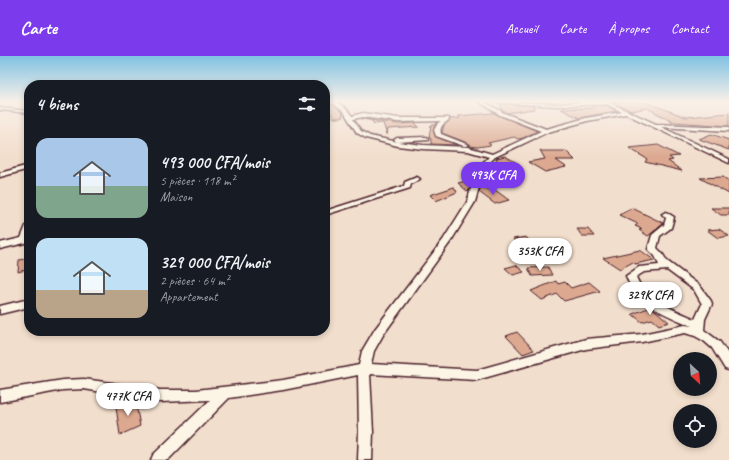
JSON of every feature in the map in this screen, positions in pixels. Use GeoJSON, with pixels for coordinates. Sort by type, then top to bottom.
{"type":"FeatureCollection","features":[{"type":"Feature","properties":{"kind":"street"},"geometry":{"type":"LineString","coordinates":[[352,120],[355,127],[360,132],[368,136],[398,144],[472,150],[493,156]]}},
{"type":"Feature","properties":{"kind":"street"},"geometry":{"type":"LineString","coordinates":[[446,120],[440,124],[437,130],[438,135],[451,138],[458,143],[470,146],[472,150]]}},
{"type":"Feature","properties":{"kind":"street"},"geometry":{"type":"LineString","coordinates":[[517,120],[546,131]]}},
{"type":"Feature","properties":{"kind":"street"},"geometry":{"type":"LineString","coordinates":[[365,460],[366,432],[364,369],[368,351],[379,332],[447,241],[471,202],[482,167],[493,156],[546,131],[587,120]]}},
{"type":"Feature","properties":{"kind":"street"},"geometry":{"type":"LineString","coordinates":[[644,120],[729,161]]}},
{"type":"Feature","properties":{"kind":"street"},"geometry":{"type":"LineString","coordinates":[[652,124],[729,129]]}},
{"type":"Feature","properties":{"kind":"street"},"geometry":{"type":"LineString","coordinates":[[368,136],[398,140],[426,139]]}},
{"type":"Feature","properties":{"kind":"street"},"geometry":{"type":"LineString","coordinates":[[0,175],[24,168]]}},
{"type":"Feature","properties":{"kind":"street"},"geometry":{"type":"LineString","coordinates":[[330,211],[408,187],[408,183],[417,179]]}},
{"type":"Feature","properties":{"kind":"street"},"geometry":{"type":"LineString","coordinates":[[666,214],[670,217],[668,226],[656,235],[652,249],[659,254],[663,263],[697,288],[707,304],[699,328]]}},
{"type":"Feature","properties":{"kind":"street"},"geometry":{"type":"LineString","coordinates":[[0,246],[24,240]]}},
{"type":"Feature","properties":{"kind":"street"},"geometry":{"type":"LineString","coordinates":[[668,266],[642,269],[631,276],[632,284],[643,295],[658,305],[699,328],[716,345],[729,365]]}},
{"type":"Feature","properties":{"kind":"street"},"geometry":{"type":"LineString","coordinates":[[0,310],[24,304]]}},
{"type":"Feature","properties":{"kind":"street"},"geometry":{"type":"LineString","coordinates":[[0,396],[63,385],[84,384],[160,396],[196,396],[282,385],[364,369],[476,375],[586,344],[642,338],[685,329],[699,328]]}},
{"type":"Feature","properties":{"kind":"street"},"geometry":{"type":"LineString","coordinates":[[158,460],[226,393]]}},
{"type":"Feature","properties":{"kind":"building"},"geometry":{"type":"Polygon","coordinates":[[[371,120],[398,124],[415,123],[419,127],[388,129],[387,135],[383,123],[374,124],[371,120]]]}},
{"type":"Feature","properties":{"kind":"building"},"geometry":{"type":"Polygon","coordinates":[[[449,120],[510,120],[537,131],[523,138],[518,139],[514,137],[488,143],[491,145],[477,147],[470,146],[470,144],[442,133],[444,125],[449,120]]]}},
{"type":"Feature","properties":{"kind":"building"},"geometry":{"type":"Polygon","coordinates":[[[670,120],[729,120],[729,126],[674,122],[670,120]]]}},
{"type":"Feature","properties":{"kind":"building"},"geometry":{"type":"Polygon","coordinates":[[[431,125],[435,125],[433,130],[436,137],[457,145],[431,144],[431,139],[429,137],[431,125]]]}},
{"type":"Feature","properties":{"kind":"building"},"geometry":{"type":"Polygon","coordinates":[[[711,134],[729,140],[729,150],[699,139],[711,134]]]}},
{"type":"Feature","properties":{"kind":"building"},"geometry":{"type":"Polygon","coordinates":[[[658,145],[679,156],[669,157],[673,160],[668,161],[682,171],[645,162],[647,159],[629,148],[658,145]]]}},
{"type":"Feature","properties":{"kind":"building"},"geometry":{"type":"Polygon","coordinates":[[[540,150],[566,151],[575,160],[556,160],[566,167],[545,172],[528,162],[545,159],[540,150]]]}},
{"type":"Feature","properties":{"kind":"building"},"geometry":{"type":"Polygon","coordinates":[[[505,156],[519,164],[508,168],[518,175],[492,171],[497,158],[505,156]]]}},
{"type":"Feature","properties":{"kind":"building"},"geometry":{"type":"Polygon","coordinates":[[[723,177],[729,181],[729,194],[700,178],[723,177]]]}},
{"type":"Feature","properties":{"kind":"building"},"geometry":{"type":"Polygon","coordinates":[[[472,180],[468,192],[458,183],[472,180]]]}},
{"type":"Feature","properties":{"kind":"building"},"geometry":{"type":"Polygon","coordinates":[[[481,186],[492,191],[495,190],[509,200],[495,204],[479,192],[481,186]]]}},
{"type":"Feature","properties":{"kind":"building"},"geometry":{"type":"Polygon","coordinates":[[[454,187],[457,192],[436,201],[430,195],[454,187]]]}},
{"type":"Feature","properties":{"kind":"building"},"geometry":{"type":"Polygon","coordinates":[[[632,208],[663,224],[648,236],[639,230],[642,229],[635,226],[638,224],[619,215],[632,208]]]}},
{"type":"Feature","properties":{"kind":"building"},"geometry":{"type":"Polygon","coordinates":[[[711,208],[729,208],[729,215],[721,215],[711,208]]]}},
{"type":"Feature","properties":{"kind":"building"},"geometry":{"type":"Polygon","coordinates":[[[577,229],[588,229],[594,236],[582,236],[577,229]]]}},
{"type":"Feature","properties":{"kind":"building"},"geometry":{"type":"Polygon","coordinates":[[[719,229],[729,236],[718,238],[707,230],[719,229]]]}},
{"type":"Feature","properties":{"kind":"building"},"geometry":{"type":"Polygon","coordinates":[[[526,237],[535,247],[521,248],[513,239],[526,237]]]}},
{"type":"Feature","properties":{"kind":"building"},"geometry":{"type":"Polygon","coordinates":[[[640,250],[654,260],[635,264],[633,262],[620,269],[603,258],[640,250]]]}},
{"type":"Feature","properties":{"kind":"building"},"geometry":{"type":"Polygon","coordinates":[[[24,259],[24,270],[18,272],[19,260],[24,259]]]}},
{"type":"Feature","properties":{"kind":"building"},"geometry":{"type":"Polygon","coordinates":[[[516,265],[524,272],[513,275],[505,268],[516,265]]]}},
{"type":"Feature","properties":{"kind":"building"},"geometry":{"type":"Polygon","coordinates":[[[548,267],[552,275],[532,276],[528,268],[548,267]]]}},
{"type":"Feature","properties":{"kind":"building"},"geometry":{"type":"Polygon","coordinates":[[[556,281],[558,284],[565,282],[571,288],[589,282],[600,291],[564,301],[557,294],[542,300],[531,291],[556,281]]]}},
{"type":"Feature","properties":{"kind":"building"},"geometry":{"type":"Polygon","coordinates":[[[651,307],[669,322],[659,325],[652,319],[642,322],[632,314],[651,307]]]}},
{"type":"Feature","properties":{"kind":"building"},"geometry":{"type":"Polygon","coordinates":[[[517,332],[534,350],[523,354],[506,336],[517,332]]]}},
{"type":"Feature","properties":{"kind":"building"},"geometry":{"type":"Polygon","coordinates":[[[135,399],[140,426],[120,435],[116,407],[135,399]]]}}]}
